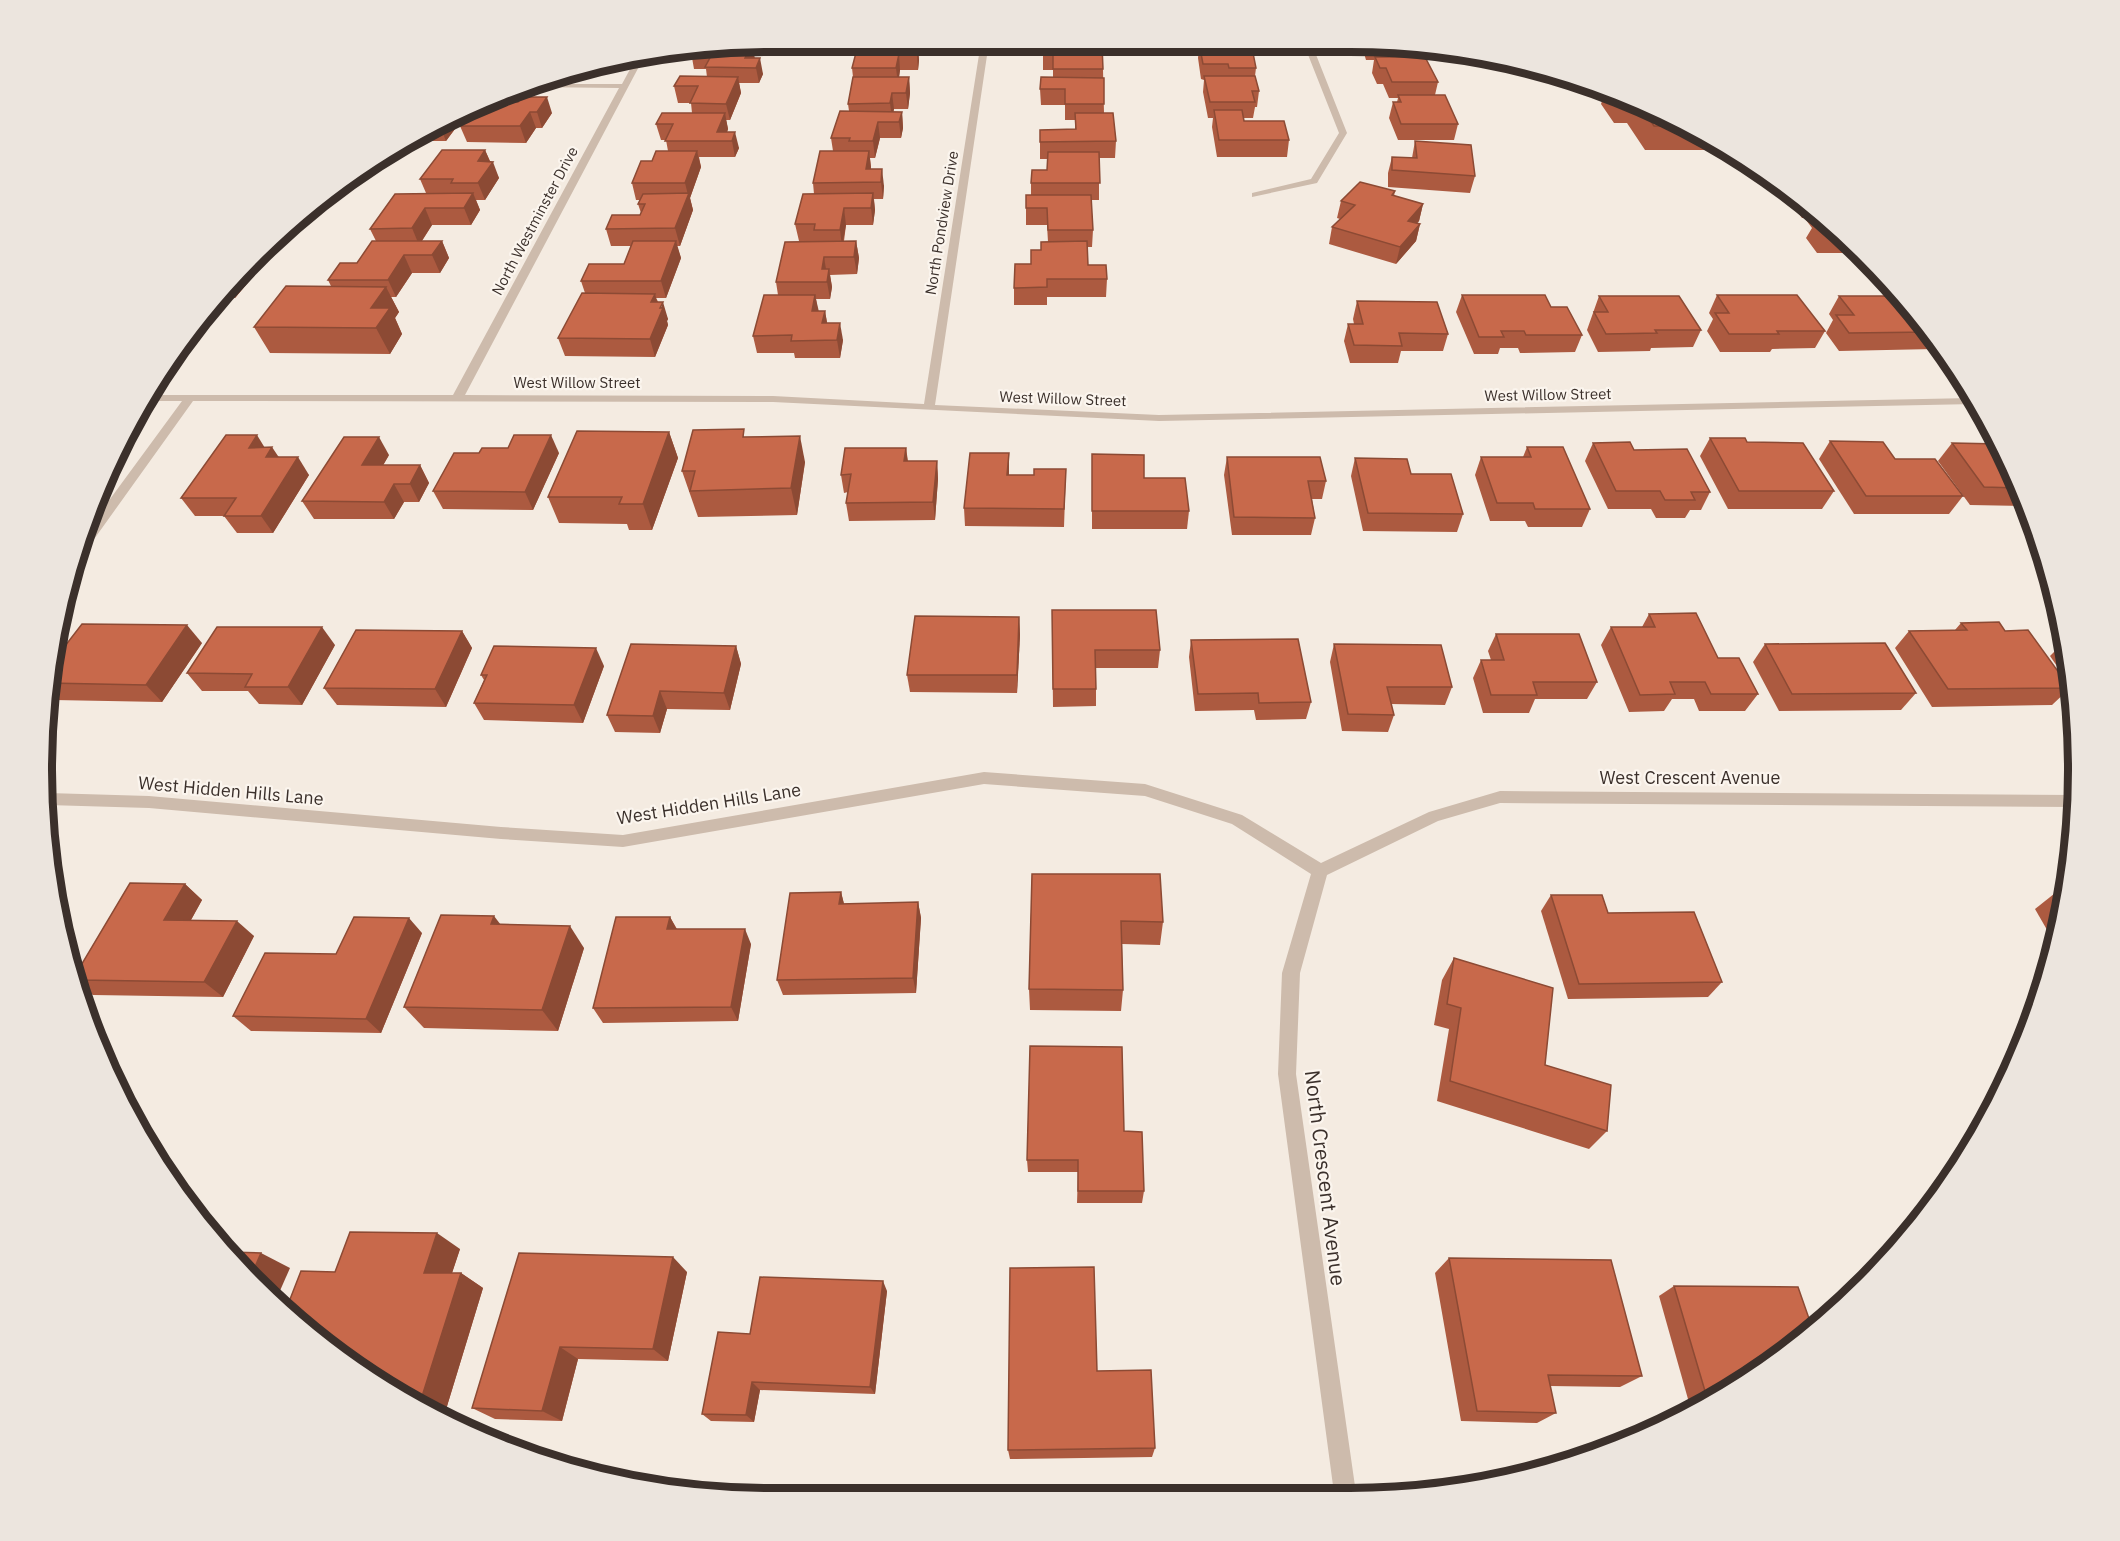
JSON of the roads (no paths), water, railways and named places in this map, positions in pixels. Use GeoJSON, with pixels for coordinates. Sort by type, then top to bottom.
{"type":"FeatureCollection","features":[{"type":"Feature","properties":{"kind":"street","name":"North Pondview Drive"},"geometry":{"type":"LineString","coordinates":[[929,408],[983,52]]}},
{"type":"Feature","properties":{"kind":"street"},"geometry":{"type":"LineString","coordinates":[[1255,195],[1314,181],[1343,133],[1311,52]]}},
{"type":"Feature","properties":{"kind":"street","name":"North Westminster Drive"},"geometry":{"type":"LineString","coordinates":[[458,397],[636,65]]}},
{"type":"Feature","properties":{"kind":"street"},"geometry":{"type":"LineString","coordinates":[[556,86],[624,86]]}},
{"type":"Feature","properties":{"kind":"street","name":"West Willow Street"},"geometry":{"type":"LineString","coordinates":[[157,398],[773,399],[1160,418],[1964,401]]}},
{"type":"Feature","properties":{"kind":"street"},"geometry":{"type":"LineString","coordinates":[[96,528],[190,398]]}},
{"type":"Feature","properties":{"kind":"street","name":"West Hidden Hills Lane"},"geometry":{"type":"LineString","coordinates":[[53,799],[148,802],[489,832],[623,841],[984,778],[1145,790],[1237,819],[1320,871]]}},
{"type":"Feature","properties":{"kind":"street","name":"West Crescent Avenue"},"geometry":{"type":"LineString","coordinates":[[1320,871],[1434,816],[1500,797],[2067,801]]}},
{"type":"Feature","properties":{"kind":"street","name":"North Crescent Avenue"},"geometry":{"type":"LineString","coordinates":[[1320,871],[1291,973],[1287,1074],[1344,1488]]}}]}
